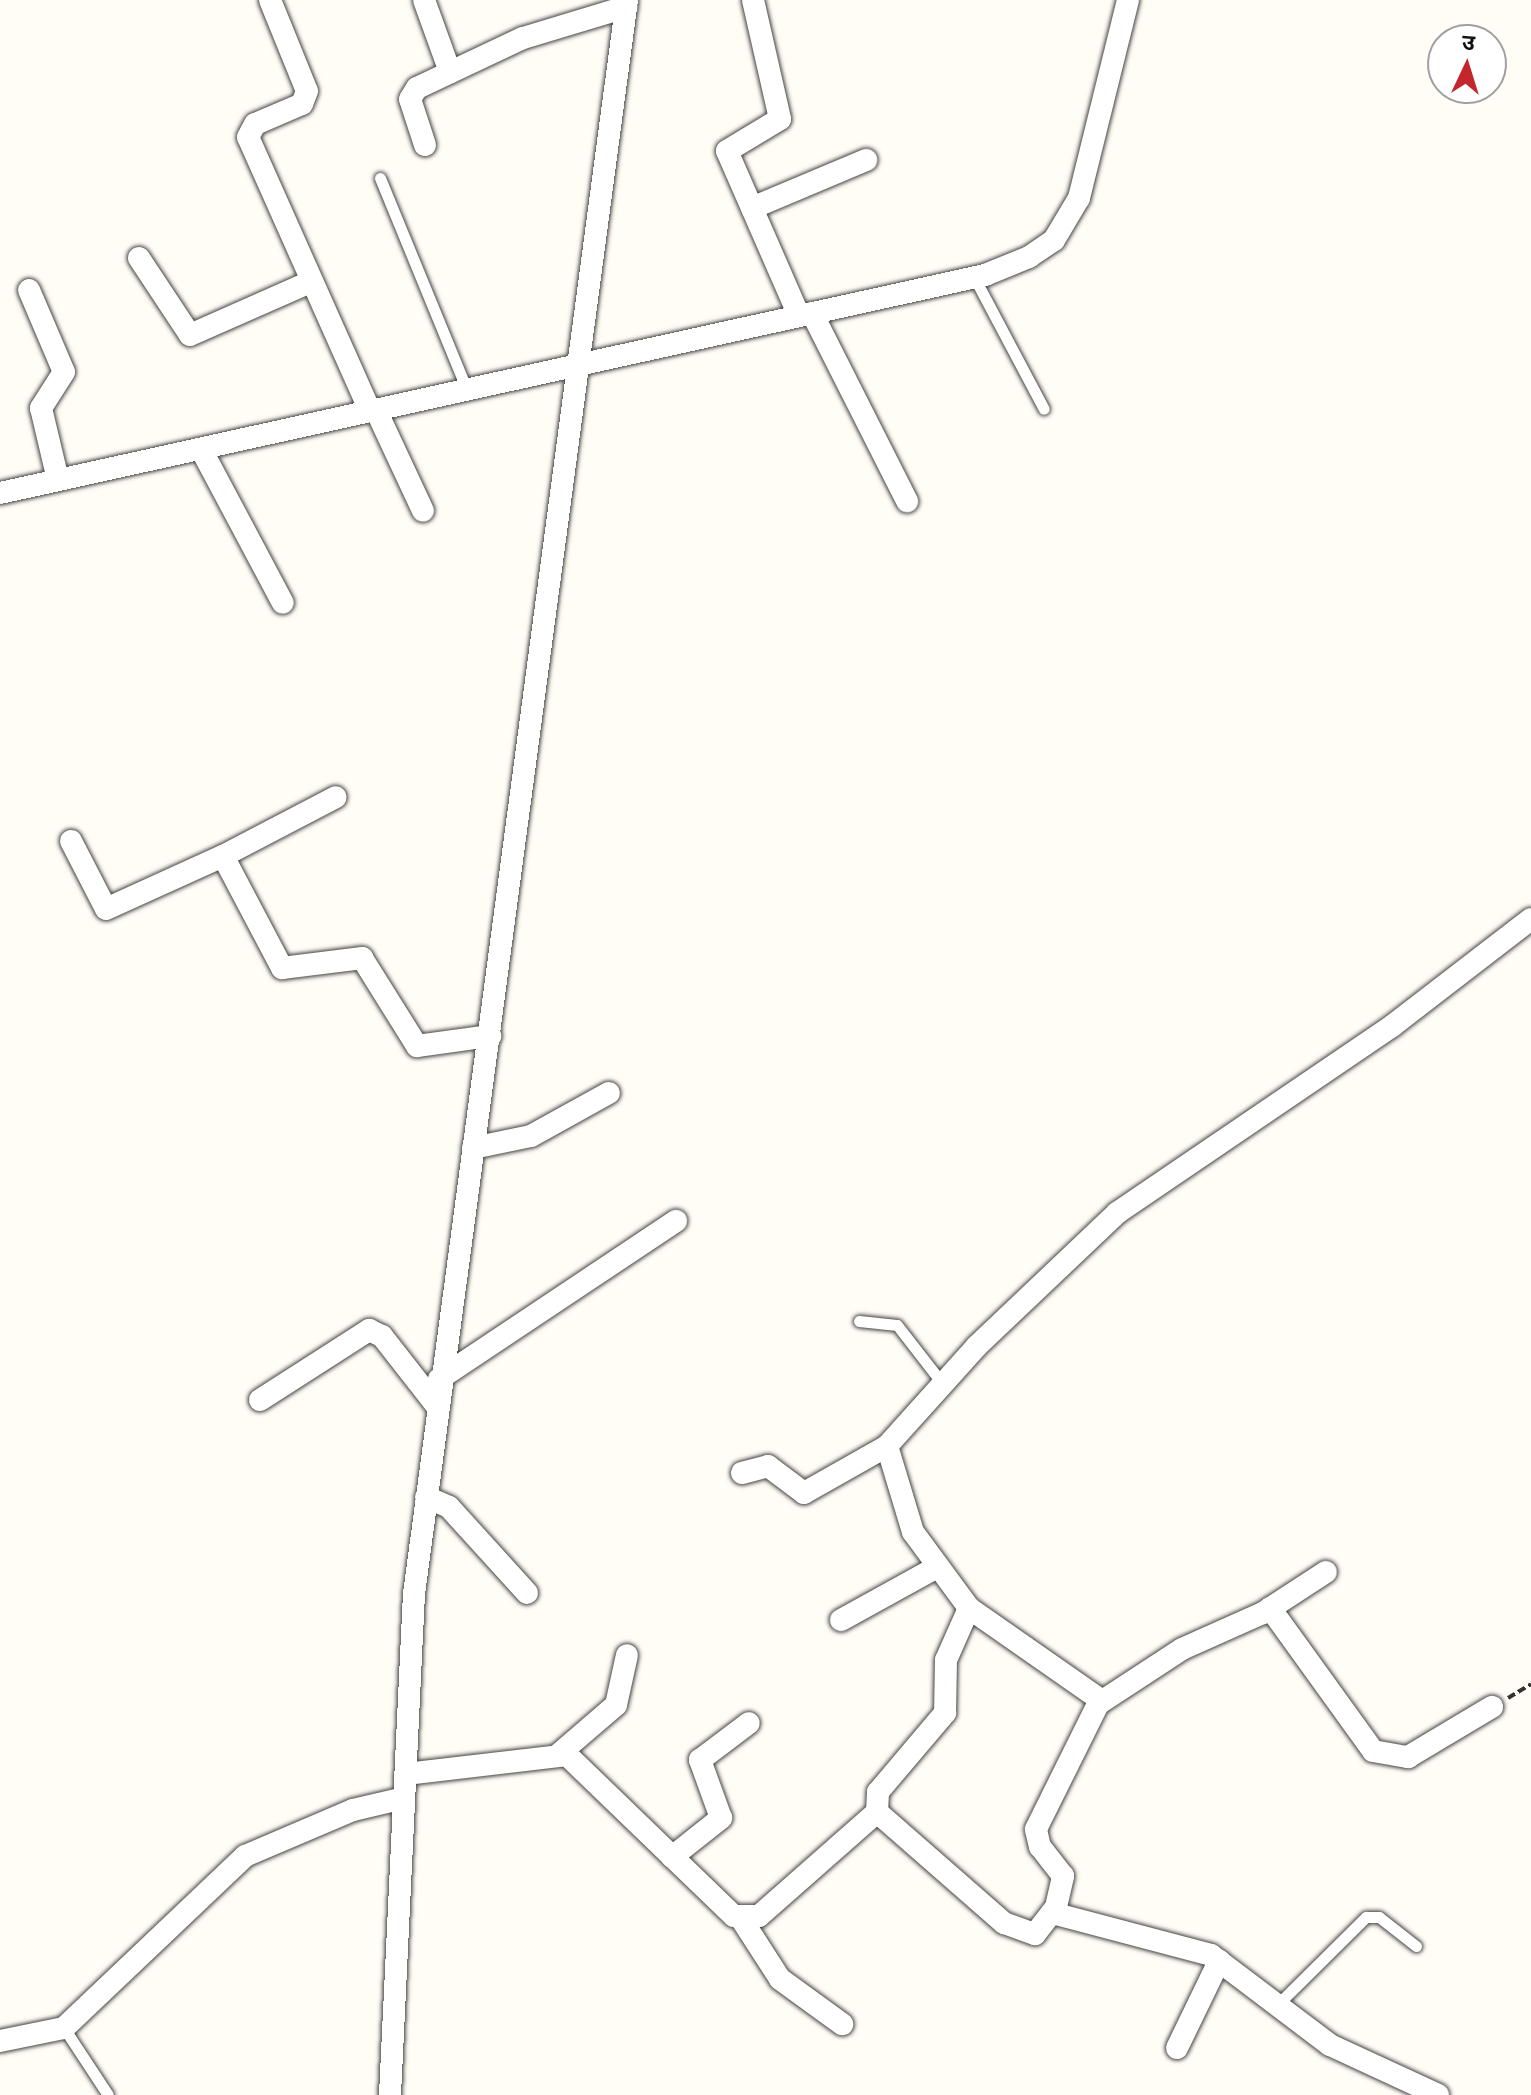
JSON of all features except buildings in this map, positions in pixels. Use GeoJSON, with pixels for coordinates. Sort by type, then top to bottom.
{"type":"FeatureCollection","features":[{"type":"Feature","properties":{"kind":"street"},"geometry":{"type":"LineString","coordinates":[[270,0],[307,91],[302,104],[255,124],[248,137],[310,282],[423,511]]}},
{"type":"Feature","properties":{"kind":"street"},"geometry":{"type":"LineString","coordinates":[[424,0],[450,72]]}},
{"type":"Feature","properties":{"kind":"street"},"geometry":{"type":"LineString","coordinates":[[753,0],[780,115],[777,123],[727,147],[752,208],[907,501]]}},
{"type":"Feature","properties":{"kind":"street"},"geometry":{"type":"LineString","coordinates":[[0,493],[58,480],[204,457],[377,417],[467,390],[581,364],[977,283],[1029,257],[1069,223],[1125,2]]}},
{"type":"Feature","properties":{"kind":"street"},"geometry":{"type":"LineString","coordinates":[[390,2095],[404,1798],[426,1497],[436,1405],[490,1036],[627,4],[523,38],[450,72],[410,96],[425,145]]}},
{"type":"Feature","properties":{"kind":"street"},"geometry":{"type":"LineString","coordinates":[[752,208],[866,160]]}},
{"type":"Feature","properties":{"kind":"street"},"geometry":{"type":"LineString","coordinates":[[139,258],[190,335],[310,282]]}},
{"type":"Feature","properties":{"kind":"street"},"geometry":{"type":"LineString","coordinates":[[29,290],[64,372],[41,408],[58,480]]}},
{"type":"Feature","properties":{"kind":"street"},"geometry":{"type":"LineString","coordinates":[[204,457],[283,603]]}},
{"type":"Feature","properties":{"kind":"street"},"geometry":{"type":"LineString","coordinates":[[71,841],[98,904],[109,910],[223,856],[336,797]]}},
{"type":"Feature","properties":{"kind":"street"},"geometry":{"type":"LineString","coordinates":[[223,856],[282,968],[362,958],[417,1046],[490,1036]]}},
{"type":"Feature","properties":{"kind":"street"},"geometry":{"type":"LineString","coordinates":[[742,1473],[768,1466],[804,1493],[887,1446],[942,1383],[1129,1204],[1392,1026],[1531,919]]}},
{"type":"Feature","properties":{"kind":"street"},"geometry":{"type":"LineString","coordinates":[[473,1148],[531,1136],[609,1093]]}},
{"type":"Feature","properties":{"kind":"street"},"geometry":{"type":"LineString","coordinates":[[439,1379],[676,1221]]}},
{"type":"Feature","properties":{"kind":"street"},"geometry":{"type":"LineString","coordinates":[[260,1400],[369,1330],[382,1336],[436,1405]]}},
{"type":"Feature","properties":{"kind":"street"},"geometry":{"type":"LineString","coordinates":[[887,1446],[901,1472],[904,1511],[937,1567],[969,1608],[1101,1700]]}},
{"type":"Feature","properties":{"kind":"street"},"geometry":{"type":"LineString","coordinates":[[426,1497],[449,1507],[527,1593]]}},
{"type":"Feature","properties":{"kind":"street"},"geometry":{"type":"LineString","coordinates":[[841,1620],[937,1567]]}},
{"type":"Feature","properties":{"kind":"street"},"geometry":{"type":"LineString","coordinates":[[877,1812],[1020,1934],[1035,1934],[1052,1913],[1063,1876],[1040,1847],[1036,1829],[1101,1700],[1182,1649],[1270,1608],[1326,1572]]}},
{"type":"Feature","properties":{"kind":"street"},"geometry":{"type":"LineString","coordinates":[[742,1920],[759,1916],[877,1812],[878,1792],[945,1713],[946,1660],[969,1608]]}},
{"type":"Feature","properties":{"kind":"street"},"geometry":{"type":"LineString","coordinates":[[1270,1608],[1373,1751],[1408,1757],[1492,1707]]}},
{"type":"Feature","properties":{"kind":"street"},"geometry":{"type":"LineString","coordinates":[[559,1754],[616,1705],[627,1655]]}},
{"type":"Feature","properties":{"kind":"street"},"geometry":{"type":"LineString","coordinates":[[672,1857],[721,1818],[700,1760],[749,1723]]}},
{"type":"Feature","properties":{"kind":"street"},"geometry":{"type":"LineString","coordinates":[[406,1774],[559,1754],[576,1761],[672,1857],[742,1920],[780,1979],[842,2024]]}},
{"type":"Feature","properties":{"kind":"street"},"geometry":{"type":"LineString","coordinates":[[0,2041],[64,2028],[245,1856],[353,1810],[404,1798]]}},
{"type":"Feature","properties":{"kind":"street"},"geometry":{"type":"LineString","coordinates":[[1052,1913],[1166,1939],[1219,1961],[1330,2045],[1438,2095]]}},
{"type":"Feature","properties":{"kind":"street"},"geometry":{"type":"LineString","coordinates":[[1177,2048],[1219,1961]]}},
{"type":"Feature","properties":{"kind":"lane"},"geometry":{"type":"LineString","coordinates":[[380,178],[467,390]]}},
{"type":"Feature","properties":{"kind":"lane"},"geometry":{"type":"LineString","coordinates":[[977,283],[1044,409]]}},
{"type":"Feature","properties":{"kind":"lane"},"geometry":{"type":"LineString","coordinates":[[859,1321],[897,1325],[942,1383]]}},
{"type":"Feature","properties":{"kind":"lane"},"geometry":{"type":"LineString","coordinates":[[1278,2004],[1366,1917],[1379,1917],[1416,1946]]}},
{"type":"Feature","properties":{"kind":"lane"},"geometry":{"type":"LineString","coordinates":[[64,2028],[108,2095]]}}]}
